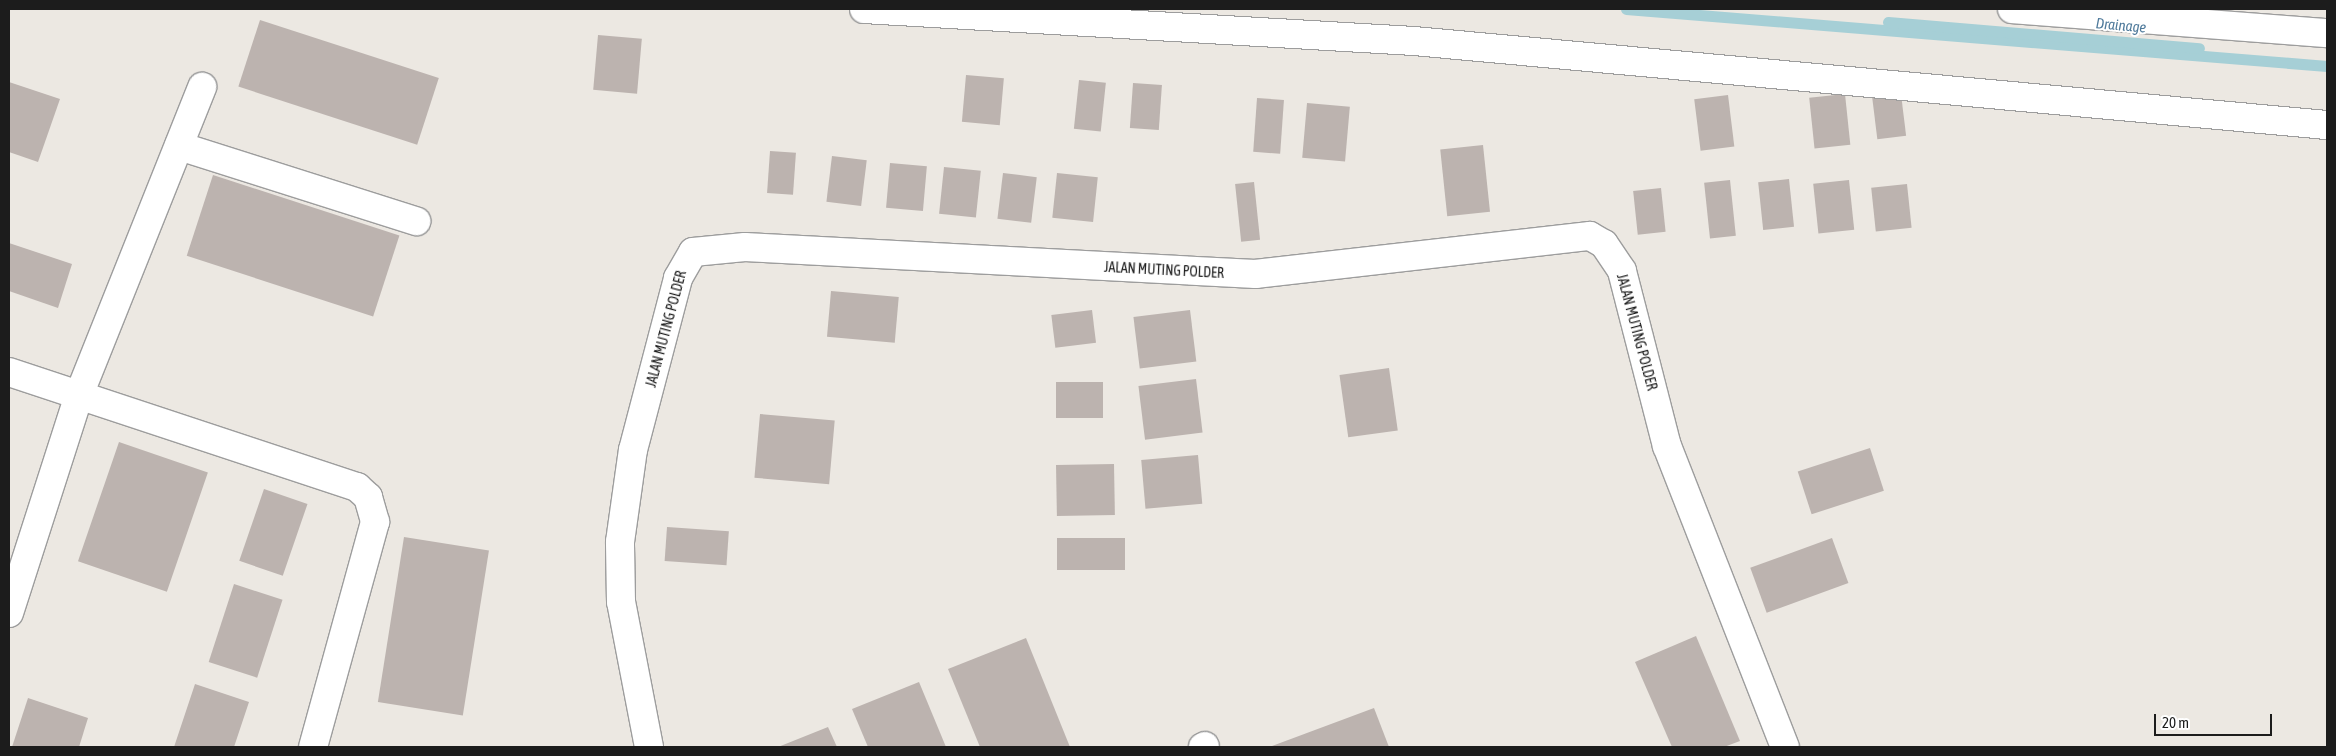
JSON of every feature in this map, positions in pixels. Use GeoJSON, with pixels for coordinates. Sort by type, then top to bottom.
{"type":"FeatureCollection","features":[{"type":"Feature","properties":{"kind":"street"},"geometry":{"type":"LineString","coordinates":[[864,9],[1414,41],[2327,125]]}},
{"type":"Feature","properties":{"kind":"street"},"geometry":{"type":"LineString","coordinates":[[2012,9],[2327,33]]}},
{"type":"Feature","properties":{"kind":"street"},"geometry":{"type":"LineString","coordinates":[[9,613],[79,395],[202,87]]}},
{"type":"Feature","properties":{"kind":"street"},"geometry":{"type":"LineString","coordinates":[[179,146],[416,221]]}},
{"type":"Feature","properties":{"kind":"street","name":"JALAN MUTING POLDER"},"geometry":{"type":"LineString","coordinates":[[649,747],[621,602],[620,542],[633,450],[678,278],[693,252],[745,247],[1255,274],[1590,236],[1604,244],[1622,271],[1667,446],[1785,747]]}},
{"type":"Feature","properties":{"kind":"street"},"geometry":{"type":"LineString","coordinates":[[9,372],[357,487],[368,497],[375,522],[313,747]]}},
{"type":"Feature","properties":{"kind":"building"},"geometry":{"type":"Polygon","coordinates":[[[260,20],[439,78],[417,145],[238,87],[260,20]]]}},
{"type":"Feature","properties":{"kind":"building"},"geometry":{"type":"Polygon","coordinates":[[[598,35],[642,39],[637,94],[593,90],[598,35]]]}},
{"type":"Feature","properties":{"kind":"building"},"geometry":{"type":"Polygon","coordinates":[[[966,75],[1004,78],[1000,125],[962,122],[966,75]]]}},
{"type":"Feature","properties":{"kind":"building"},"geometry":{"type":"Polygon","coordinates":[[[1079,80],[1106,83],[1101,132],[1074,129],[1079,80]]]}},
{"type":"Feature","properties":{"kind":"building"},"geometry":{"type":"Polygon","coordinates":[[[9,82],[60,99],[38,162],[9,152],[9,82]]]}},
{"type":"Feature","properties":{"kind":"building"},"geometry":{"type":"Polygon","coordinates":[[[1133,83],[1162,85],[1159,130],[1130,128],[1133,83]]]}},
{"type":"Feature","properties":{"kind":"building"},"geometry":{"type":"Polygon","coordinates":[[[1845,94],[1850,145],[1815,148],[1809,98],[1845,94]]]}},
{"type":"Feature","properties":{"kind":"building"},"geometry":{"type":"Polygon","coordinates":[[[1901,94],[1906,136],[1877,139],[1872,98],[1901,94]]]}},
{"type":"Feature","properties":{"kind":"building"},"geometry":{"type":"Polygon","coordinates":[[[1728,95],[1734,147],[1701,151],[1694,99],[1728,95]]]}},
{"type":"Feature","properties":{"kind":"building"},"geometry":{"type":"Polygon","coordinates":[[[1257,98],[1284,100],[1280,154],[1253,152],[1257,98]]]}},
{"type":"Feature","properties":{"kind":"building"},"geometry":{"type":"Polygon","coordinates":[[[1307,103],[1350,107],[1345,162],[1302,158],[1307,103]]]}},
{"type":"Feature","properties":{"kind":"building"},"geometry":{"type":"Polygon","coordinates":[[[1483,145],[1490,212],[1447,216],[1440,149],[1483,145]]]}},
{"type":"Feature","properties":{"kind":"building"},"geometry":{"type":"Polygon","coordinates":[[[770,151],[796,153],[793,195],[767,193],[770,151]]]}},
{"type":"Feature","properties":{"kind":"building"},"geometry":{"type":"Polygon","coordinates":[[[832,156],[867,160],[861,206],[826,202],[832,156]]]}},
{"type":"Feature","properties":{"kind":"building"},"geometry":{"type":"Polygon","coordinates":[[[890,163],[927,166],[923,211],[886,208],[890,163]]]}},
{"type":"Feature","properties":{"kind":"building"},"geometry":{"type":"Polygon","coordinates":[[[944,167],[981,171],[976,218],[939,214],[944,167]]]}},
{"type":"Feature","properties":{"kind":"building"},"geometry":{"type":"Polygon","coordinates":[[[1003,173],[1037,177],[1031,223],[997,219],[1003,173]]]}},
{"type":"Feature","properties":{"kind":"building"},"geometry":{"type":"Polygon","coordinates":[[[1057,173],[1098,177],[1093,222],[1052,218],[1057,173]]]}},
{"type":"Feature","properties":{"kind":"building"},"geometry":{"type":"Polygon","coordinates":[[[213,175],[399,236],[373,316],[187,256],[213,175]]]}},
{"type":"Feature","properties":{"kind":"building"},"geometry":{"type":"Polygon","coordinates":[[[1789,179],[1794,227],[1763,230],[1758,182],[1789,179]]]}},
{"type":"Feature","properties":{"kind":"building"},"geometry":{"type":"Polygon","coordinates":[[[1730,180],[1736,236],[1710,238],[1704,183],[1730,180]]]}},
{"type":"Feature","properties":{"kind":"building"},"geometry":{"type":"Polygon","coordinates":[[[1849,180],[1854,230],[1818,233],[1813,184],[1849,180]]]}},
{"type":"Feature","properties":{"kind":"building"},"geometry":{"type":"Polygon","coordinates":[[[1254,182],[1260,240],[1241,242],[1235,184],[1254,182]]]}},
{"type":"Feature","properties":{"kind":"building"},"geometry":{"type":"Polygon","coordinates":[[[1907,184],[1912,228],[1876,232],[1871,188],[1907,184]]]}},
{"type":"Feature","properties":{"kind":"building"},"geometry":{"type":"Polygon","coordinates":[[[1661,188],[1666,232],[1638,235],[1633,191],[1661,188]]]}},
{"type":"Feature","properties":{"kind":"building"},"geometry":{"type":"Polygon","coordinates":[[[9,243],[72,264],[58,308],[9,291],[9,243]]]}},
{"type":"Feature","properties":{"kind":"building"},"geometry":{"type":"Polygon","coordinates":[[[831,291],[899,297],[895,343],[827,337],[831,291]]]}},
{"type":"Feature","properties":{"kind":"building"},"geometry":{"type":"Polygon","coordinates":[[[1092,310],[1096,343],[1055,348],[1051,315],[1092,310]]]}},
{"type":"Feature","properties":{"kind":"building"},"geometry":{"type":"Polygon","coordinates":[[[1190,310],[1196,362],[1140,369],[1133,317],[1190,310]]]}},
{"type":"Feature","properties":{"kind":"building"},"geometry":{"type":"Polygon","coordinates":[[[1389,368],[1398,430],[1348,437],[1339,375],[1389,368]]]}},
{"type":"Feature","properties":{"kind":"building"},"geometry":{"type":"Polygon","coordinates":[[[1196,379],[1203,433],[1145,440],[1138,386],[1196,379]]]}},
{"type":"Feature","properties":{"kind":"building"},"geometry":{"type":"Polygon","coordinates":[[[1056,382],[1103,382],[1103,418],[1056,418],[1056,382]]]}},
{"type":"Feature","properties":{"kind":"building"},"geometry":{"type":"Polygon","coordinates":[[[760,414],[835,421],[829,484],[754,478],[760,414]]]}},
{"type":"Feature","properties":{"kind":"building"},"geometry":{"type":"Polygon","coordinates":[[[119,442],[208,473],[167,592],[78,561],[119,442]]]}},
{"type":"Feature","properties":{"kind":"building"},"geometry":{"type":"Polygon","coordinates":[[[1870,448],[1884,491],[1812,514],[1798,471],[1870,448]]]}},
{"type":"Feature","properties":{"kind":"building"},"geometry":{"type":"Polygon","coordinates":[[[1198,455],[1202,504],[1145,509],[1141,460],[1198,455]]]}},
{"type":"Feature","properties":{"kind":"building"},"geometry":{"type":"Polygon","coordinates":[[[1114,464],[1115,515],[1057,516],[1056,465],[1114,464]]]}},
{"type":"Feature","properties":{"kind":"building"},"geometry":{"type":"Polygon","coordinates":[[[264,489],[307,504],[283,576],[239,561],[264,489]]]}},
{"type":"Feature","properties":{"kind":"building"},"geometry":{"type":"Polygon","coordinates":[[[667,527],[729,531],[726,565],[665,561],[667,527]]]}},
{"type":"Feature","properties":{"kind":"building"},"geometry":{"type":"Polygon","coordinates":[[[404,537],[489,550],[463,715],[378,702],[404,537]]]}},
{"type":"Feature","properties":{"kind":"building"},"geometry":{"type":"Polygon","coordinates":[[[1057,538],[1125,538],[1125,570],[1057,570],[1057,538]]]}},
{"type":"Feature","properties":{"kind":"building"},"geometry":{"type":"Polygon","coordinates":[[[1832,538],[1848,583],[1767,613],[1750,568],[1832,538]]]}},
{"type":"Feature","properties":{"kind":"building"},"geometry":{"type":"Polygon","coordinates":[[[234,584],[283,600],[257,678],[209,662],[234,584]]]}},
{"type":"Feature","properties":{"kind":"building"},"geometry":{"type":"Polygon","coordinates":[[[1696,636],[1740,741],[1724,747],[1672,747],[1635,662],[1696,636]]]}},
{"type":"Feature","properties":{"kind":"building"},"geometry":{"type":"Polygon","coordinates":[[[1026,638],[1070,747],[980,747],[948,669],[1026,638]]]}},
{"type":"Feature","properties":{"kind":"building"},"geometry":{"type":"Polygon","coordinates":[[[919,682],[946,747],[868,747],[852,709],[919,682]]]}},
{"type":"Feature","properties":{"kind":"building"},"geometry":{"type":"Polygon","coordinates":[[[195,684],[249,702],[234,747],[174,747],[195,684]]]}},
{"type":"Feature","properties":{"kind":"building"},"geometry":{"type":"Polygon","coordinates":[[[28,698],[88,718],[79,747],[12,747],[28,698]]]}},
{"type":"Feature","properties":{"kind":"building"},"geometry":{"type":"Polygon","coordinates":[[[1374,708],[1389,747],[1269,747],[1374,708]]]}},
{"type":"Feature","properties":{"kind":"building"},"geometry":{"type":"Polygon","coordinates":[[[828,727],[837,747],[778,747],[828,727]]]}},
{"type":"Feature","properties":{"kind":"waterway"},"geometry":{"type":"LineString","coordinates":[[1626,9],[2327,66]]}},
{"type":"Feature","properties":{"kind":"waterway","name":"Drainage"},"geometry":{"type":"LineString","coordinates":[[1888,22],[2199,48]]}}]}
